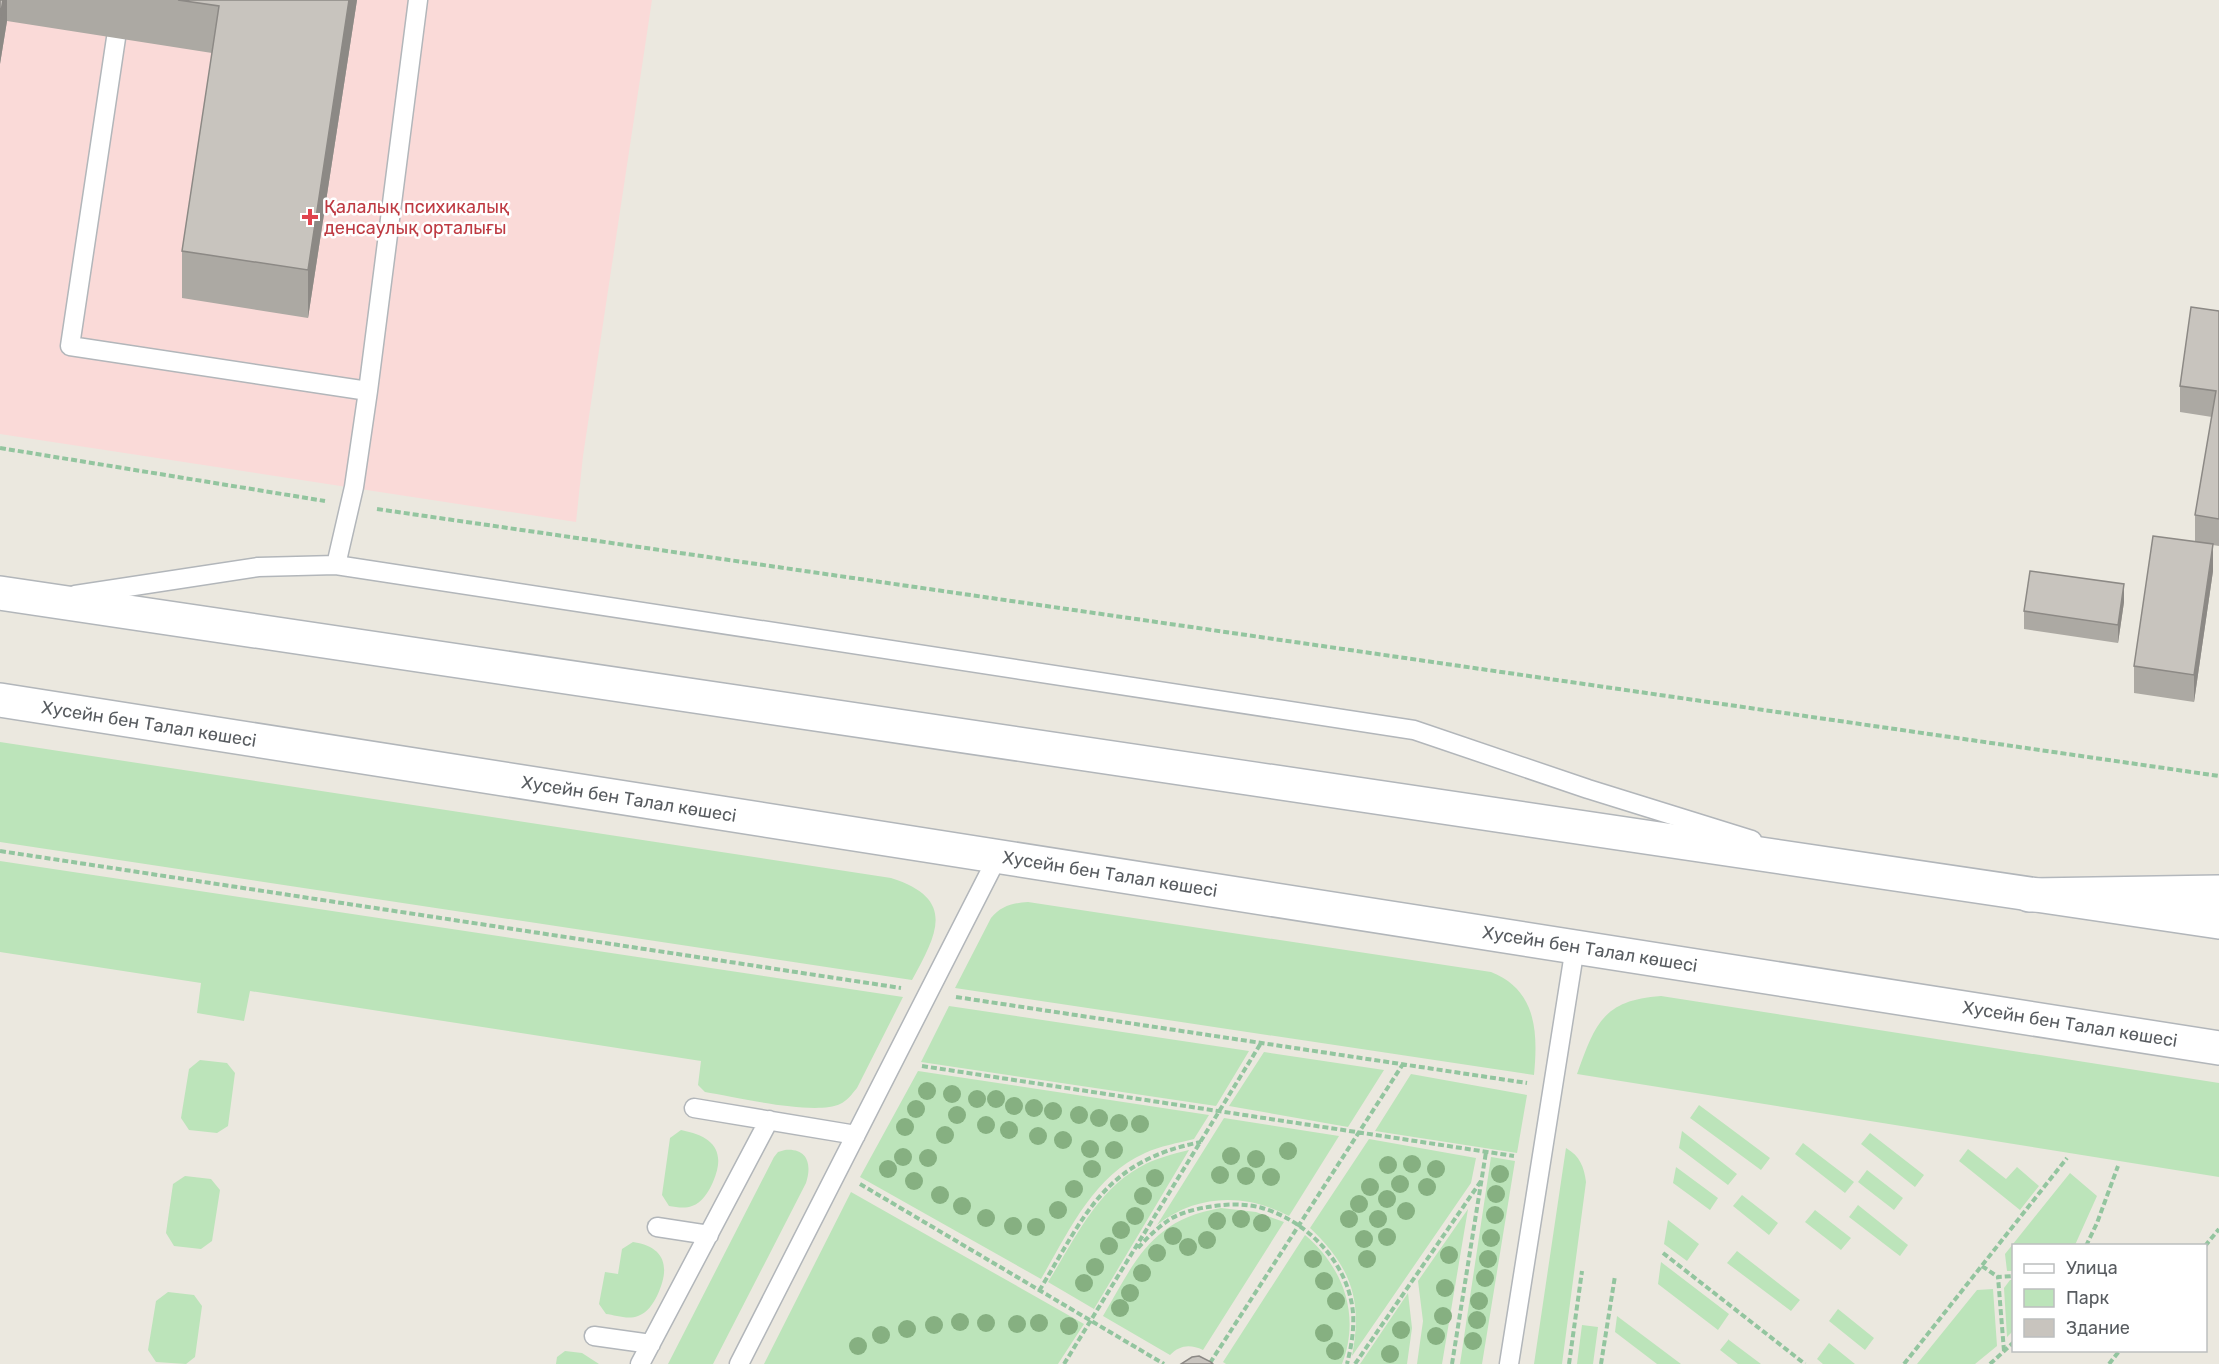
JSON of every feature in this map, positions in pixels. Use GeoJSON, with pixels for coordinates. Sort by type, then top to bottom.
{"type":"FeatureCollection","features":[{"type":"Feature","properties":{"kind":"street"},"geometry":{"type":"LineString","coordinates":[[0,593],[2219,922]]}},
{"type":"Feature","properties":{"kind":"street","name":"Хусейн бен Талал көшесі"},"geometry":{"type":"LineString","coordinates":[[0,700],[2219,1048]]}},
{"type":"Feature","properties":{"kind":"street"},"geometry":{"type":"LineString","coordinates":[[2029,895],[2219,892]]}},
{"type":"Feature","properties":{"kind":"lane"},"geometry":{"type":"LineString","coordinates":[[336,565],[350,505],[368,391],[418,0]]}},
{"type":"Feature","properties":{"kind":"lane"},"geometry":{"type":"LineString","coordinates":[[116,38],[70,346],[368,391]]}},
{"type":"Feature","properties":{"kind":"lane"},"geometry":{"type":"LineString","coordinates":[[40,600],[258,567],[336,565],[1413,730],[1588,789],[1825,863]]}},
{"type":"Feature","properties":{"kind":"lane"},"geometry":{"type":"LineString","coordinates":[[739,1364],[998,856]]}},
{"type":"Feature","properties":{"kind":"lane"},"geometry":{"type":"LineString","coordinates":[[1509,1364],[1575,946]]}},
{"type":"Feature","properties":{"kind":"lane"},"geometry":{"type":"LineString","coordinates":[[694,1108],[856,1135]]}},
{"type":"Feature","properties":{"kind":"lane"},"geometry":{"type":"LineString","coordinates":[[640,1364],[769,1120]]}},
{"type":"Feature","properties":{"kind":"lane"},"geometry":{"type":"LineString","coordinates":[[657,1227],[709,1235]]}},
{"type":"Feature","properties":{"kind":"lane"},"geometry":{"type":"LineString","coordinates":[[594,1336],[651,1344]]}},
{"type":"Feature","properties":{"kind":"path"},"geometry":{"type":"LineString","coordinates":[[0,448],[350,505],[657,551],[2219,776]]}},
{"type":"Feature","properties":{"kind":"path"},"geometry":{"type":"LineString","coordinates":[[0,851],[907,988]]}},
{"type":"Feature","properties":{"kind":"path"},"geometry":{"type":"LineString","coordinates":[[952,997],[1530,1083]]}},
{"type":"Feature","properties":{"kind":"path"},"geometry":{"type":"LineString","coordinates":[[1064,1364],[1261,1043]]}},
{"type":"Feature","properties":{"kind":"path"},"geometry":{"type":"LineString","coordinates":[[893,1061],[1541,1161]]}},
{"type":"Feature","properties":{"kind":"path"},"geometry":{"type":"LineString","coordinates":[[1202,1360],[1211,1364],[1402,1064]]}},
{"type":"Feature","properties":{"kind":"path"},"geometry":{"type":"LineString","coordinates":[[1039,1290],[1104,1189],[1124,1171],[1144,1160],[1166,1150],[1201,1142]]}},
{"type":"Feature","properties":{"kind":"path"},"geometry":{"type":"LineString","coordinates":[[1452,1364],[1486,1152]]}},
{"type":"Feature","properties":{"kind":"path"},"geometry":{"type":"LineString","coordinates":[[1904,1364],[2067,1158]]}},
{"type":"Feature","properties":{"kind":"path"},"geometry":{"type":"LineString","coordinates":[[2086,1244],[2097,1223],[2118,1166]]}},
{"type":"Feature","properties":{"kind":"path"},"geometry":{"type":"LineString","coordinates":[[837,1171],[1164,1364]]}},
{"type":"Feature","properties":{"kind":"path"},"geometry":{"type":"LineString","coordinates":[[1354,1364],[1481,1181]]}},
{"type":"Feature","properties":{"kind":"path"},"geometry":{"type":"LineString","coordinates":[[1131,1255],[1154,1231],[1174,1217],[1196,1209],[1230,1205],[1261,1207],[1299,1226],[1317,1240],[1345,1280],[1352,1301],[1354,1320],[1347,1364]]}},
{"type":"Feature","properties":{"kind":"path"},"geometry":{"type":"LineString","coordinates":[[2206,1244],[2219,1229]]}},
{"type":"Feature","properties":{"kind":"path"},"geometry":{"type":"LineString","coordinates":[[1663,1253],[1805,1364]]}},
{"type":"Feature","properties":{"kind":"path"},"geometry":{"type":"LineString","coordinates":[[1982,1266],[1998,1277],[2012,1276]]}},
{"type":"Feature","properties":{"kind":"path"},"geometry":{"type":"LineString","coordinates":[[1569,1364],[1582,1271]]}},
{"type":"Feature","properties":{"kind":"path"},"geometry":{"type":"LineString","coordinates":[[1601,1364],[1615,1276]]}},
{"type":"Feature","properties":{"kind":"path"},"geometry":{"type":"LineString","coordinates":[[1998,1277],[2004,1351]]}},
{"type":"Feature","properties":{"kind":"path"},"geometry":{"type":"LineString","coordinates":[[1990,1364],[2012,1343]]}},
{"type":"Feature","properties":{"kind":"path"},"geometry":{"type":"LineString","coordinates":[[2109,1364],[2118,1352]]}},
{"type":"Feature","properties":{"kind":"shaded area","name":"Қалалық психикалық денсаулық орталығы"},"geometry":{"type":"Polygon","coordinates":[[[0,0],[652,0],[583,456],[576,522],[0,434],[0,0]]]}},
{"type":"Feature","properties":{"kind":"green space"},"geometry":{"type":"Polygon","coordinates":[[[0,742],[891,878],[926,896],[933,907],[936,920],[934,933],[929,948],[912,980],[0,842],[0,742]]]}},
{"type":"Feature","properties":{"kind":"green space"},"geometry":{"type":"Polygon","coordinates":[[[0,861],[903,997],[857,1088],[845,1101],[828,1107],[813,1108],[774,1104],[705,1092],[698,1085],[701,1061],[250,991],[244,1021],[197,1013],[201,983],[0,952],[0,861]]]}},
{"type":"Feature","properties":{"kind":"green space"},"geometry":{"type":"Polygon","coordinates":[[[1028,902],[1491,972],[1506,980],[1526,1001],[1534,1029],[1534,1075],[955,988],[991,918],[1007,906],[1028,902]]]}},
{"type":"Feature","properties":{"kind":"green space"},"geometry":{"type":"Polygon","coordinates":[[[1661,996],[2219,1083],[2219,1177],[1577,1074],[1596,1028],[1604,1018],[1614,1009],[1626,1003],[1641,998],[1661,996]]]}},
{"type":"Feature","properties":{"kind":"green space"},"geometry":{"type":"Polygon","coordinates":[[[949,1006],[1249,1051],[1216,1106],[921,1062],[949,1006]]]}},
{"type":"Feature","properties":{"kind":"green space"},"geometry":{"type":"Polygon","coordinates":[[[1264,1052],[1384,1070],[1348,1127],[1229,1106],[1264,1052]]]}},
{"type":"Feature","properties":{"kind":"green space"},"geometry":{"type":"Polygon","coordinates":[[[200,1060],[227,1063],[235,1073],[228,1126],[217,1133],[189,1130],[181,1118],[189,1069],[200,1060]]]}},
{"type":"Feature","properties":{"kind":"green space"},"geometry":{"type":"Polygon","coordinates":[[[918,1071],[1209,1115],[1194,1139],[1145,1153],[1127,1163],[1111,1176],[1084,1207],[1041,1279],[860,1177],[918,1071]]]}},
{"type":"Feature","properties":{"kind":"green space"},"geometry":{"type":"Polygon","coordinates":[[[1411,1074],[1527,1095],[1517,1153],[1375,1131],[1411,1074]]]}},
{"type":"Feature","properties":{"kind":"green space"},"geometry":{"type":"Polygon","coordinates":[[[1699,1105],[1770,1158],[1761,1170],[1690,1118],[1699,1105]]]}},
{"type":"Feature","properties":{"kind":"green space"},"geometry":{"type":"Polygon","coordinates":[[[1224,1118],[1339,1136],[1289,1216],[1255,1203],[1222,1200],[1188,1207],[1157,1225],[1224,1118]]]}},
{"type":"Feature","properties":{"kind":"green space"},"geometry":{"type":"Polygon","coordinates":[[[681,1130],[701,1136],[714,1146],[718,1161],[713,1182],[705,1196],[696,1204],[683,1208],[669,1206],[662,1195],[670,1138],[681,1130]]]}},
{"type":"Feature","properties":{"kind":"green space"},"geometry":{"type":"Polygon","coordinates":[[[1682,1131],[1737,1174],[1728,1185],[1679,1148],[1682,1131]]]}},
{"type":"Feature","properties":{"kind":"green space"},"geometry":{"type":"Polygon","coordinates":[[[1870,1133],[1924,1175],[1915,1187],[1861,1144],[1870,1133]]]}},
{"type":"Feature","properties":{"kind":"green space"},"geometry":{"type":"Polygon","coordinates":[[[1369,1139],[1476,1158],[1471,1183],[1352,1356],[1356,1318],[1350,1286],[1335,1257],[1310,1228],[1369,1139]]]}},
{"type":"Feature","properties":{"kind":"green space"},"geometry":{"type":"Polygon","coordinates":[[[1803,1143],[1854,1182],[1845,1193],[1795,1154],[1803,1143]]]}},
{"type":"Feature","properties":{"kind":"green space"},"geometry":{"type":"Polygon","coordinates":[[[1566,1148],[1580,1162],[1586,1182],[1562,1364],[1534,1364],[1566,1148]]]}},
{"type":"Feature","properties":{"kind":"green space"},"geometry":{"type":"Polygon","coordinates":[[[1968,1149],[2006,1179],[2017,1167],[2039,1186],[2020,1210],[1959,1161],[1968,1149]]]}},
{"type":"Feature","properties":{"kind":"green space"},"geometry":{"type":"Polygon","coordinates":[[[785,1150],[799,1152],[806,1159],[808,1176],[806,1183],[713,1364],[668,1364],[774,1157],[778,1152],[785,1150]]]}},
{"type":"Feature","properties":{"kind":"green space"},"geometry":{"type":"Polygon","coordinates":[[[1189,1150],[1094,1309],[1048,1282],[1087,1218],[1111,1189],[1124,1177],[1146,1164],[1189,1150]]]}},
{"type":"Feature","properties":{"kind":"green space"},"geometry":{"type":"Polygon","coordinates":[[[1491,1157],[1515,1161],[1482,1364],[1460,1364],[1491,1157]]]}},
{"type":"Feature","properties":{"kind":"green space"},"geometry":{"type":"Polygon","coordinates":[[[1676,1167],[1718,1198],[1710,1210],[1673,1183],[1676,1167]]]}},
{"type":"Feature","properties":{"kind":"green space"},"geometry":{"type":"Polygon","coordinates":[[[1867,1170],[1903,1198],[1894,1210],[1858,1182],[1867,1170]]]}},
{"type":"Feature","properties":{"kind":"green space"},"geometry":{"type":"Polygon","coordinates":[[[2070,1173],[2097,1196],[2075,1244],[2013,1244],[2070,1173]]]}},
{"type":"Feature","properties":{"kind":"green space"},"geometry":{"type":"Polygon","coordinates":[[[185,1176],[211,1179],[220,1190],[212,1241],[201,1249],[174,1246],[166,1233],[173,1184],[185,1176]]]}},
{"type":"Feature","properties":{"kind":"green space"},"geometry":{"type":"Polygon","coordinates":[[[851,1192],[1084,1324],[1058,1364],[764,1364],[851,1192]]]}},
{"type":"Feature","properties":{"kind":"green space"},"geometry":{"type":"Polygon","coordinates":[[[1742,1195],[1778,1223],[1769,1235],[1733,1206],[1742,1195]]]}},
{"type":"Feature","properties":{"kind":"green space"},"geometry":{"type":"Polygon","coordinates":[[[1858,1205],[1908,1245],[1900,1256],[1849,1217],[1858,1205]]]}},
{"type":"Feature","properties":{"kind":"green space"},"geometry":{"type":"Polygon","coordinates":[[[1221,1208],[1256,1212],[1284,1222],[1203,1350],[1185,1346],[1170,1355],[1103,1316],[1136,1261],[1162,1233],[1178,1222],[1221,1208]]]}},
{"type":"Feature","properties":{"kind":"green space"},"geometry":{"type":"Polygon","coordinates":[[[1468,1209],[1442,1364],[1417,1364],[1423,1321],[1418,1281],[1468,1209]]]}},
{"type":"Feature","properties":{"kind":"green space"},"geometry":{"type":"Polygon","coordinates":[[[1815,1210],[1851,1238],[1841,1250],[1805,1222],[1815,1210]]]}},
{"type":"Feature","properties":{"kind":"green space"},"geometry":{"type":"Polygon","coordinates":[[[1668,1220],[1699,1244],[1687,1261],[1664,1244],[1668,1220]]]}},
{"type":"Feature","properties":{"kind":"green space"},"geometry":{"type":"Polygon","coordinates":[[[1305,1235],[1329,1262],[1345,1293],[1350,1328],[1342,1364],[1226,1364],[1223,1362],[1305,1235]]]}},
{"type":"Feature","properties":{"kind":"green space"},"geometry":{"type":"Polygon","coordinates":[[[633,1242],[653,1249],[659,1254],[664,1268],[661,1286],[652,1305],[641,1315],[630,1318],[606,1314],[599,1304],[605,1272],[618,1274],[622,1249],[633,1242]]]}},
{"type":"Feature","properties":{"kind":"green space"},"geometry":{"type":"Polygon","coordinates":[[[2012,1245],[2012,1271],[2007,1271],[2005,1254],[2012,1245]]]}},
{"type":"Feature","properties":{"kind":"green space"},"geometry":{"type":"Polygon","coordinates":[[[1737,1251],[1800,1300],[1791,1311],[1727,1263],[1737,1251]]]}},
{"type":"Feature","properties":{"kind":"green space"},"geometry":{"type":"Polygon","coordinates":[[[1661,1262],[1729,1314],[1718,1330],[1658,1284],[1661,1262]]]}},
{"type":"Feature","properties":{"kind":"green space"},"geometry":{"type":"Polygon","coordinates":[[[2012,1280],[2012,1332],[2007,1337],[2004,1288],[2012,1280]]]}},
{"type":"Feature","properties":{"kind":"green space"},"geometry":{"type":"Polygon","coordinates":[[[1993,1289],[1997,1346],[1975,1364],[1917,1364],[1977,1290],[1993,1289]]]}},
{"type":"Feature","properties":{"kind":"green space"},"geometry":{"type":"Polygon","coordinates":[[[168,1292],[194,1295],[202,1306],[195,1357],[186,1364],[156,1362],[148,1350],[156,1301],[168,1292]]]}},
{"type":"Feature","properties":{"kind":"green space"},"geometry":{"type":"Polygon","coordinates":[[[1408,1293],[1412,1328],[1407,1364],[1360,1364],[1408,1293]]]}},
{"type":"Feature","properties":{"kind":"green space"},"geometry":{"type":"Polygon","coordinates":[[[1838,1309],[1874,1338],[1865,1350],[1829,1321],[1838,1309]]]}},
{"type":"Feature","properties":{"kind":"green space"},"geometry":{"type":"Polygon","coordinates":[[[1617,1316],[1681,1364],[1657,1364],[1615,1332],[1617,1316]]]}},
{"type":"Feature","properties":{"kind":"green space"},"geometry":{"type":"Polygon","coordinates":[[[1582,1325],[1598,1327],[1593,1364],[1577,1364],[1582,1325]]]}},
{"type":"Feature","properties":{"kind":"green space"},"geometry":{"type":"Polygon","coordinates":[[[1729,1339],[1761,1364],[1738,1364],[1720,1350],[1729,1339]]]}},
{"type":"Feature","properties":{"kind":"green space"},"geometry":{"type":"Polygon","coordinates":[[[1829,1343],[1855,1364],[1823,1364],[1817,1359],[1829,1343]]]}},
{"type":"Feature","properties":{"kind":"green space"},"geometry":{"type":"Polygon","coordinates":[[[565,1351],[582,1353],[599,1364],[556,1364],[557,1357],[565,1351]]]}},
{"type":"Feature","properties":{"kind":"building"},"geometry":{"type":"Polygon","coordinates":[[[0,0],[3,0],[0,17],[0,0]]]}},
{"type":"Feature","properties":{"kind":"building"},"geometry":{"type":"Polygon","coordinates":[[[178,0],[349,0],[308,270],[182,251],[219,6],[178,0]]]}},
{"type":"Feature","properties":{"kind":"building"},"geometry":{"type":"Polygon","coordinates":[[[2191,307],[2219,311],[2219,519],[2195,515],[2216,391],[2180,386],[2191,307]]]}},
{"type":"Feature","properties":{"kind":"building"},"geometry":{"type":"Polygon","coordinates":[[[2153,536],[2213,544],[2194,675],[2134,666],[2153,536]]]}},
{"type":"Feature","properties":{"kind":"building"},"geometry":{"type":"Polygon","coordinates":[[[2030,571],[2124,584],[2118,625],[2024,611],[2030,571]]]}},
{"type":"Feature","properties":{"kind":"building"},"geometry":{"type":"Polygon","coordinates":[[[1199,1356],[1213,1364],[1181,1364],[1192,1357],[1199,1356]]]}},
{"type":"Feature","properties":{"kind":"place","name":"Қалалық психикалық денсаулық орталығы"},"geometry":{"type":"Point","coordinates":[310,217]}}]}
